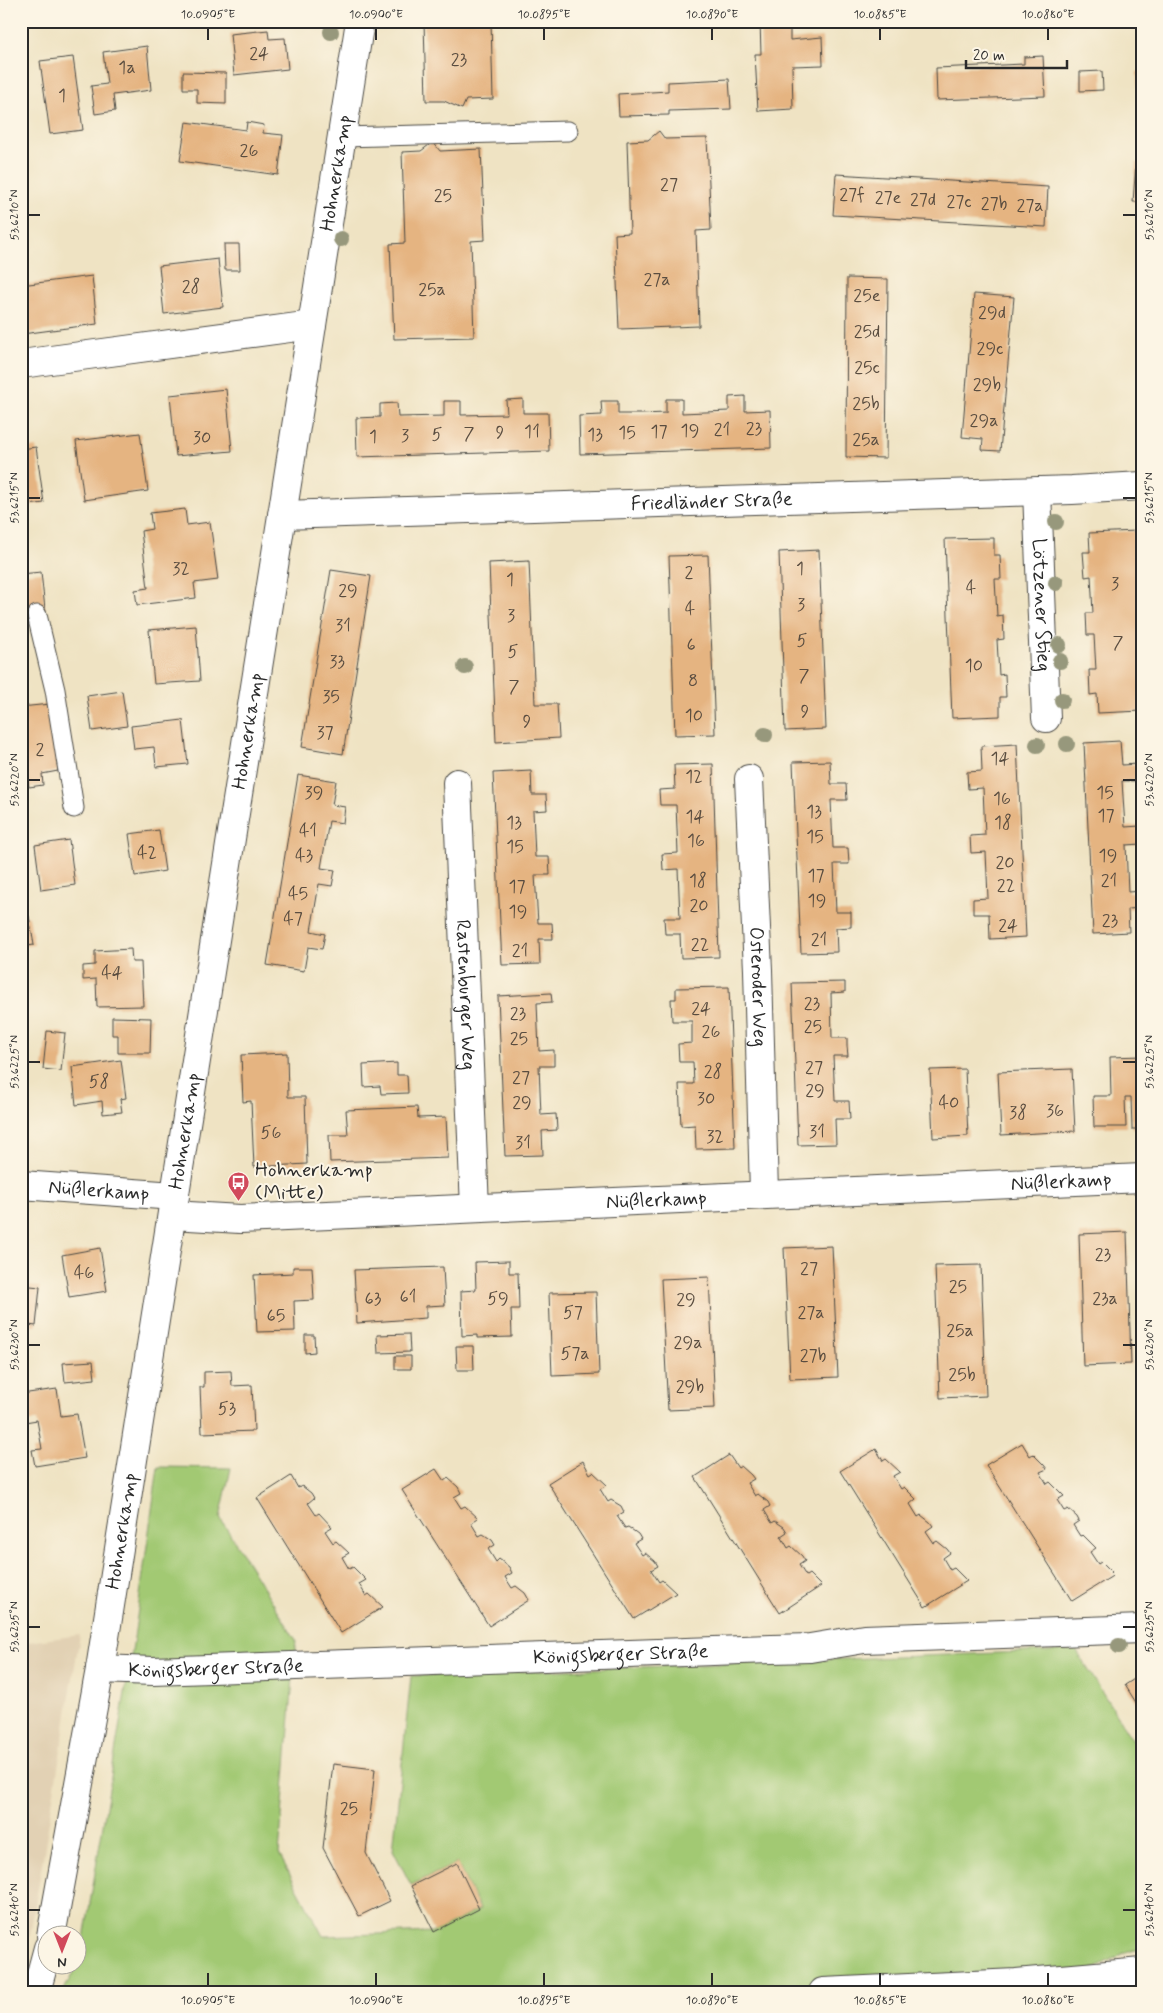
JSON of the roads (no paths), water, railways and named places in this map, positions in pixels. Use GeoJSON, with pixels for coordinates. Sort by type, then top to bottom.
{"type":"FeatureCollection","features":[{"type":"Feature","properties":{"kind":"street","name":"Hohnerkamp"},"geometry":{"type":"LineString","coordinates":[[53,1926],[100,1668],[360,21]]}},
{"type":"Feature","properties":{"kind":"street"},"geometry":{"type":"LineString","coordinates":[[21,364],[312,325]]}},
{"type":"Feature","properties":{"kind":"street","name":"Friedländer Straße"},"geometry":{"type":"LineString","coordinates":[[282,515],[1142,486]]}},
{"type":"Feature","properties":{"kind":"street","name":"Lötzener Stieg"},"geometry":{"type":"LineString","coordinates":[[1037,491],[1046,718]]}},
{"type":"Feature","properties":{"kind":"street","name":"Osteroder Weg"},"geometry":{"type":"LineString","coordinates":[[750,779],[758,970],[764,1194]]}},
{"type":"Feature","properties":{"kind":"street","name":"Rastenburger Weg"},"geometry":{"type":"LineString","coordinates":[[457,783],[476,1208]]}},
{"type":"Feature","properties":{"kind":"street","name":"Nüßlerkamp"},"geometry":{"type":"LineString","coordinates":[[21,1185],[173,1205],[240,1219],[1142,1178]]}},
{"type":"Feature","properties":{"kind":"street","name":"Königsberger Straße"},"geometry":{"type":"LineString","coordinates":[[100,1668],[153,1671],[810,1648],[864,1639],[1142,1629]]}},
{"type":"Feature","properties":{"kind":"street"},"geometry":{"type":"LineString","coordinates":[[822,1992],[1016,1983],[1142,1972]]}},
{"type":"Feature","properties":{"kind":"street"},"geometry":{"type":"LineString","coordinates":[[36,1992],[40,1976]]}},
{"type":"Feature","properties":{"kind":"lane"},"geometry":{"type":"LineString","coordinates":[[342,137],[568,132]]}},
{"type":"Feature","properties":{"kind":"lane"},"geometry":{"type":"LineString","coordinates":[[36,615],[55,690],[74,808]]}},
{"type":"Feature","properties":{"kind":"place","name":"Hohnerkamp (Mitte)"},"geometry":{"type":"Point","coordinates":[239,1201]}}]}
